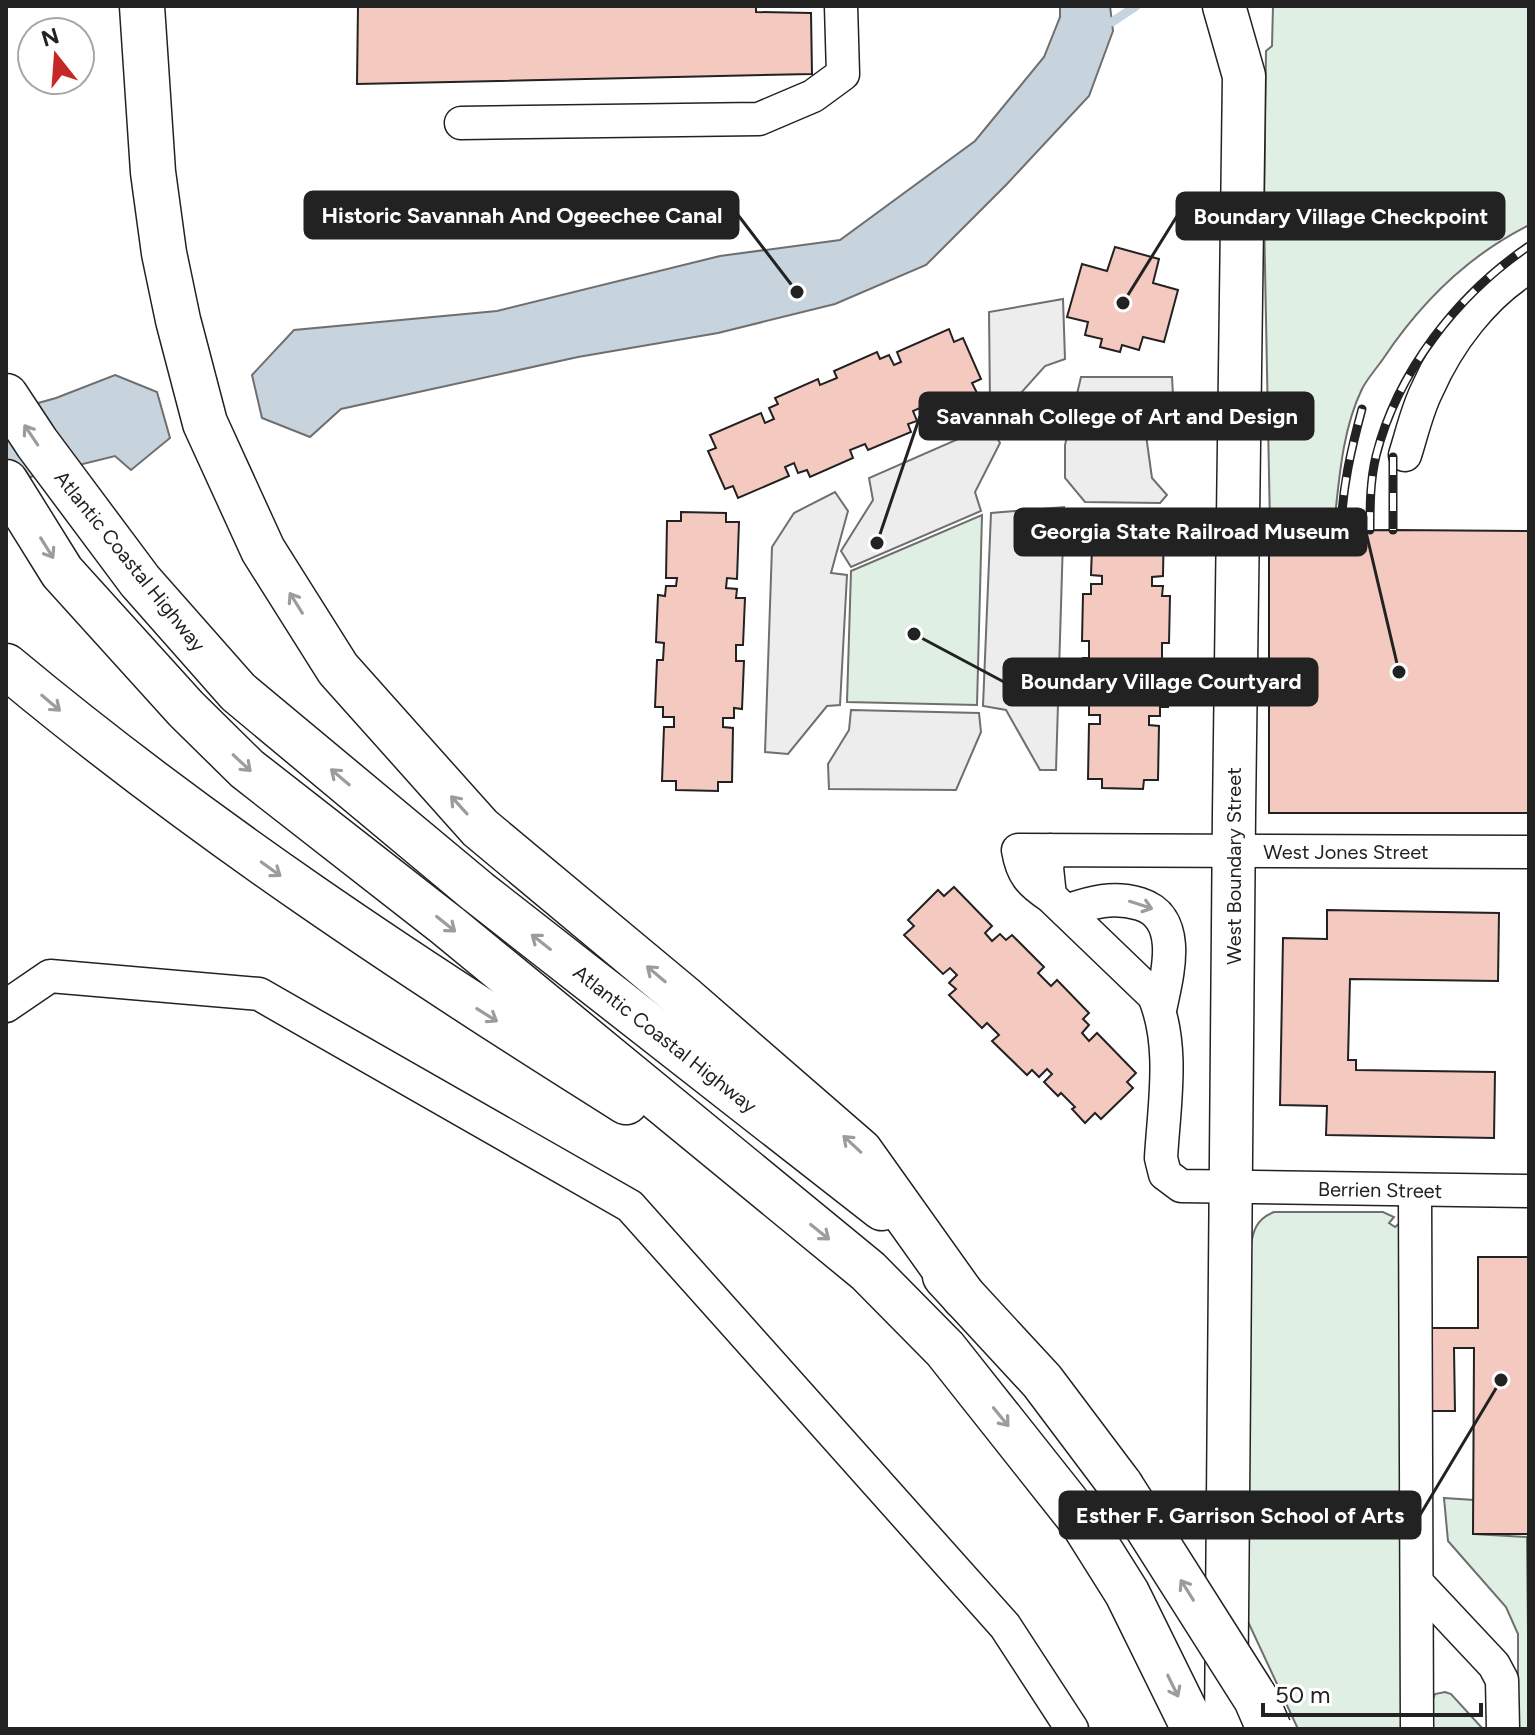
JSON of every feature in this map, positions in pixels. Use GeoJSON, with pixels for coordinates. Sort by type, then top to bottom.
{"type":"FeatureCollection","features":[{"type":"Feature","properties":{"kind":"highway"},"geometry":{"type":"LineString","coordinates":[[142,6],[153,172],[164,253],[205,423],[263,550],[338,669],[480,828],[684,998],[860,1151],[964,1297]]}},
{"type":"Feature","properties":{"kind":"highway","name":"Atlantic Coastal Highway"},"geometry":{"type":"LineString","coordinates":[[6,396],[37,443],[140,581],[238,692],[478,892],[876,1201],[1042,1381],[1121,1486],[1256,1699],[1269,1729]]}},
{"type":"Feature","properties":{"kind":"highway"},"geometry":{"type":"LineString","coordinates":[[6,482],[62,572],[186,709],[247,769],[448,926],[868,1271],[945,1349],[1083,1523],[1127,1593],[1194,1729]]}},
{"type":"Feature","properties":{"kind":"highway"},"geometry":{"type":"LineString","coordinates":[[6,666],[274,872],[459,998],[778,1197]]}},
{"type":"Feature","properties":{"kind":"main road","name":"West Boundary Street"},"geometry":{"type":"LineString","coordinates":[[1224,6],[1244,76],[1226,1729]]}},
{"type":"Feature","properties":{"kind":"street"},"geometry":{"type":"LineString","coordinates":[[461,123],[759,119],[813,96],[843,74],[841,6]]}},
{"type":"Feature","properties":{"kind":"street"},"geometry":{"type":"LineString","coordinates":[[1405,455],[1426,390],[1450,348],[1487,298],[1529,267]]}},
{"type":"Feature","properties":{"kind":"street","name":"West Jones Street"},"geometry":{"type":"LineString","coordinates":[[1058,904],[1047,868],[1034,850],[1529,852]]}},
{"type":"Feature","properties":{"kind":"street"},"geometry":{"type":"LineString","coordinates":[[1058,904],[1124,899],[1154,909],[1165,925],[1169,942],[1168,969],[1160,1010]]}},
{"type":"Feature","properties":{"kind":"street"},"geometry":{"type":"LineString","coordinates":[[1058,904],[1154,996],[1160,1010]]}},
{"type":"Feature","properties":{"kind":"street"},"geometry":{"type":"LineString","coordinates":[[6,1006],[50,976],[259,994],[630,1206],[1005,1626],[1072,1729]]}},
{"type":"Feature","properties":{"kind":"street","name":"Berrien Street"},"geometry":{"type":"LineString","coordinates":[[1160,1010],[1167,1052],[1161,1158],[1165,1174],[1181,1186],[1529,1191]]}},
{"type":"Feature","properties":{"kind":"street"},"geometry":{"type":"LineString","coordinates":[[1417,1729],[1426,1593],[1424,1191]]}},
{"type":"Feature","properties":{"kind":"street"},"geometry":{"type":"LineString","coordinates":[[1426,1593],[1494,1665],[1502,1680],[1503,1729]]}},
{"type":"Feature","properties":{"kind":"green space"},"geometry":{"type":"Polygon","coordinates":[[[1273,6],[1529,6],[1529,225],[1485,251],[1447,282],[1413,318],[1366,382],[1355,405],[1346,438],[1334,526],[1270,526],[1264,216],[1266,51],[1272,46],[1273,6]]]}},
{"type":"Feature","properties":{"kind":"green space"},"geometry":{"type":"Polygon","coordinates":[[[982,515],[977,705],[847,702],[851,571],[982,515]]]}},
{"type":"Feature","properties":{"kind":"green space"},"geometry":{"type":"Polygon","coordinates":[[[1274,1212],[1383,1212],[1394,1217],[1389,1223],[1395,1227],[1400,1223],[1408,1729],[1298,1729],[1243,1611],[1249,1253],[1258,1223],[1274,1212]]]}},
{"type":"Feature","properties":{"kind":"green space"},"geometry":{"type":"Polygon","coordinates":[[[1444,1498],[1474,1500],[1474,1534],[1527,1537],[1529,1729],[1518,1729],[1518,1634],[1506,1607],[1448,1541],[1444,1498]]]}},
{"type":"Feature","properties":{"kind":"green space"},"geometry":{"type":"Polygon","coordinates":[[[1435,1694],[1451,1694],[1483,1729],[1431,1729],[1431,1704],[1435,1694]]]}},
{"type":"Feature","properties":{"kind":"shaded area"},"geometry":{"type":"Polygon","coordinates":[[[1060,6],[1110,6],[1113,31],[1089,96],[926,265],[835,304],[718,333],[578,357],[341,409],[310,437],[262,418],[252,375],[294,330],[497,311],[720,256],[840,240],[975,141],[1044,57],[1060,17],[1060,6]]]}},
{"type":"Feature","properties":{"kind":"shaded area"},"geometry":{"type":"Polygon","coordinates":[[[1063,299],[1065,359],[1045,366],[1012,403],[990,405],[989,312],[1063,299]]]}},
{"type":"Feature","properties":{"kind":"shaded area"},"geometry":{"type":"Polygon","coordinates":[[[115,375],[157,392],[170,438],[131,470],[115,456],[6,483],[6,412],[56,398],[115,375]]]}},
{"type":"Feature","properties":{"kind":"shaded area"},"geometry":{"type":"Polygon","coordinates":[[[1081,377],[1172,377],[1173,395],[1145,428],[1152,478],[1167,495],[1160,503],[1085,502],[1065,478],[1065,445],[1081,377]]]}},
{"type":"Feature","properties":{"kind":"shaded area"},"geometry":{"type":"Polygon","coordinates":[[[990,425],[1000,443],[975,492],[981,511],[851,567],[841,551],[873,500],[869,478],[990,425]]]}},
{"type":"Feature","properties":{"kind":"shaded area"},"geometry":{"type":"Polygon","coordinates":[[[835,492],[848,511],[831,573],[847,575],[840,705],[827,706],[788,754],[765,752],[772,547],[794,513],[835,492]]]}},
{"type":"Feature","properties":{"kind":"shaded area"},"geometry":{"type":"Polygon","coordinates":[[[1064,507],[1056,770],[1040,770],[1006,710],[983,706],[991,513],[1064,507]]]}},
{"type":"Feature","properties":{"kind":"shaded area"},"geometry":{"type":"Polygon","coordinates":[[[851,710],[979,713],[981,732],[956,790],[829,789],[828,764],[849,730],[851,710]]]}},
{"type":"Feature","properties":{"kind":"building"},"geometry":{"type":"Polygon","coordinates":[[[358,6],[756,6],[756,12],[811,13],[812,74],[357,84],[358,6]]]}},
{"type":"Feature","properties":{"kind":"building"},"geometry":{"type":"Polygon","coordinates":[[[1115,247],[1159,259],[1153,283],[1178,290],[1164,342],[1143,337],[1139,350],[1122,345],[1120,352],[1100,347],[1102,339],[1085,335],[1088,322],[1067,317],[1082,264],[1107,271],[1115,247]]]}},
{"type":"Feature","properties":{"kind":"building"},"geometry":{"type":"Polygon","coordinates":[[[949,329],[954,342],[963,338],[981,379],[972,383],[978,395],[926,417],[922,407],[913,411],[917,421],[908,424],[911,432],[868,450],[865,444],[850,450],[853,458],[810,477],[807,470],[798,473],[794,463],[785,467],[789,476],[738,498],[733,486],[725,489],[708,451],[716,448],[710,435],[761,413],[765,423],[774,419],[769,408],[778,404],[775,398],[818,379],[820,385],[837,378],[834,371],[877,352],[880,359],[889,355],[894,365],[901,362],[897,352],[949,329]]]}},
{"type":"Feature","properties":{"kind":"building"},"geometry":{"type":"Polygon","coordinates":[[[1107,510],[1152,511],[1151,520],[1164,520],[1163,576],[1152,577],[1152,586],[1163,586],[1162,596],[1170,596],[1169,643],[1162,643],[1162,659],[1169,659],[1168,707],[1160,707],[1160,716],[1149,716],[1149,725],[1159,726],[1158,780],[1144,780],[1143,789],[1102,788],[1102,779],[1088,779],[1089,724],[1100,724],[1100,715],[1089,715],[1089,705],[1081,705],[1083,658],[1089,658],[1089,641],[1082,641],[1083,594],[1091,594],[1091,584],[1102,584],[1102,576],[1091,575],[1093,519],[1107,519],[1107,510]]]}},
{"type":"Feature","properties":{"kind":"building"},"geometry":{"type":"Polygon","coordinates":[[[681,512],[726,513],[726,522],[739,522],[737,579],[727,578],[726,588],[737,589],[736,598],[745,598],[743,645],[736,645],[736,661],[744,661],[742,709],[734,708],[734,718],[723,718],[723,727],[733,728],[732,782],[718,782],[718,791],[676,790],[676,781],[662,781],[664,727],[674,727],[674,717],[663,717],[663,707],[655,707],[657,660],[663,660],[664,643],[656,642],[658,595],[665,596],[666,586],[676,586],[677,578],[666,578],[667,521],[681,521],[681,512]]]}},
{"type":"Feature","properties":{"kind":"building"},"geometry":{"type":"Polygon","coordinates":[[[1269,531],[1529,531],[1529,813],[1269,813],[1269,531]]]}},
{"type":"Feature","properties":{"kind":"building"},"geometry":{"type":"Polygon","coordinates":[[[954,887],[992,926],[985,933],[992,941],[1000,934],[1006,940],[1012,935],[1044,967],[1038,973],[1051,986],[1057,980],[1089,1013],[1083,1019],[1089,1025],[1082,1033],[1089,1041],[1097,1033],[1136,1073],[1127,1082],[1133,1088],[1101,1119],[1095,1113],[1085,1123],[1061,1093],[1058,1096],[1044,1082],[1052,1074],[1047,1069],[1039,1077],[1032,1070],[1027,1075],[992,1041],[999,1035],[987,1023],[982,1028],[949,995],[956,989],[949,983],[957,975],[950,968],[943,974],[904,935],[914,926],[908,920],[938,890],[944,896],[954,887]]]}},
{"type":"Feature","properties":{"kind":"building"},"geometry":{"type":"Polygon","coordinates":[[[1327,910],[1499,913],[1498,981],[1350,979],[1348,1060],[1356,1060],[1356,1070],[1495,1072],[1494,1138],[1326,1135],[1327,1106],[1280,1105],[1283,938],[1327,939],[1327,910]]]}},
{"type":"Feature","properties":{"kind":"building"},"geometry":{"type":"Polygon","coordinates":[[[1478,1257],[1529,1257],[1529,1534],[1473,1534],[1474,1348],[1454,1348],[1455,1411],[1425,1411],[1425,1328],[1478,1328],[1478,1257]]]}},
{"type":"Feature","properties":{"kind":"waterway"},"geometry":{"type":"LineString","coordinates":[[1112,22],[1136,6]]}},
{"type":"Feature","properties":{"kind":"railway"},"geometry":{"type":"LineString","coordinates":[[1370,530],[1371,484],[1376,456],[1399,394],[1415,365],[1455,311],[1503,265],[1529,246]]}},
{"type":"Feature","properties":{"kind":"railway"},"geometry":{"type":"LineString","coordinates":[[1341,531],[1348,469],[1362,409]]}},
{"type":"Feature","properties":{"kind":"railway"},"geometry":{"type":"LineString","coordinates":[[1393,457],[1393,530]]}},
{"type":"Feature","properties":{"kind":"place","name":"Historic Savannah And Ogeechee Canal"},"geometry":{"type":"Point","coordinates":[797,292]}},
{"type":"Feature","properties":{"kind":"place","name":"Boundary Village Checkpoint"},"geometry":{"type":"Point","coordinates":[1123,303]}},
{"type":"Feature","properties":{"kind":"place","name":"Savannah College of Art and Design"},"geometry":{"type":"Point","coordinates":[877,543]}},
{"type":"Feature","properties":{"kind":"place","name":"Boundary Village Courtyard"},"geometry":{"type":"Point","coordinates":[914,634]}},
{"type":"Feature","properties":{"kind":"place","name":"Georgia State Railroad Museum"},"geometry":{"type":"Point","coordinates":[1399,672]}},
{"type":"Feature","properties":{"kind":"place","name":"Esther F. Garrison School of Arts"},"geometry":{"type":"Point","coordinates":[1501,1380]}}]}
